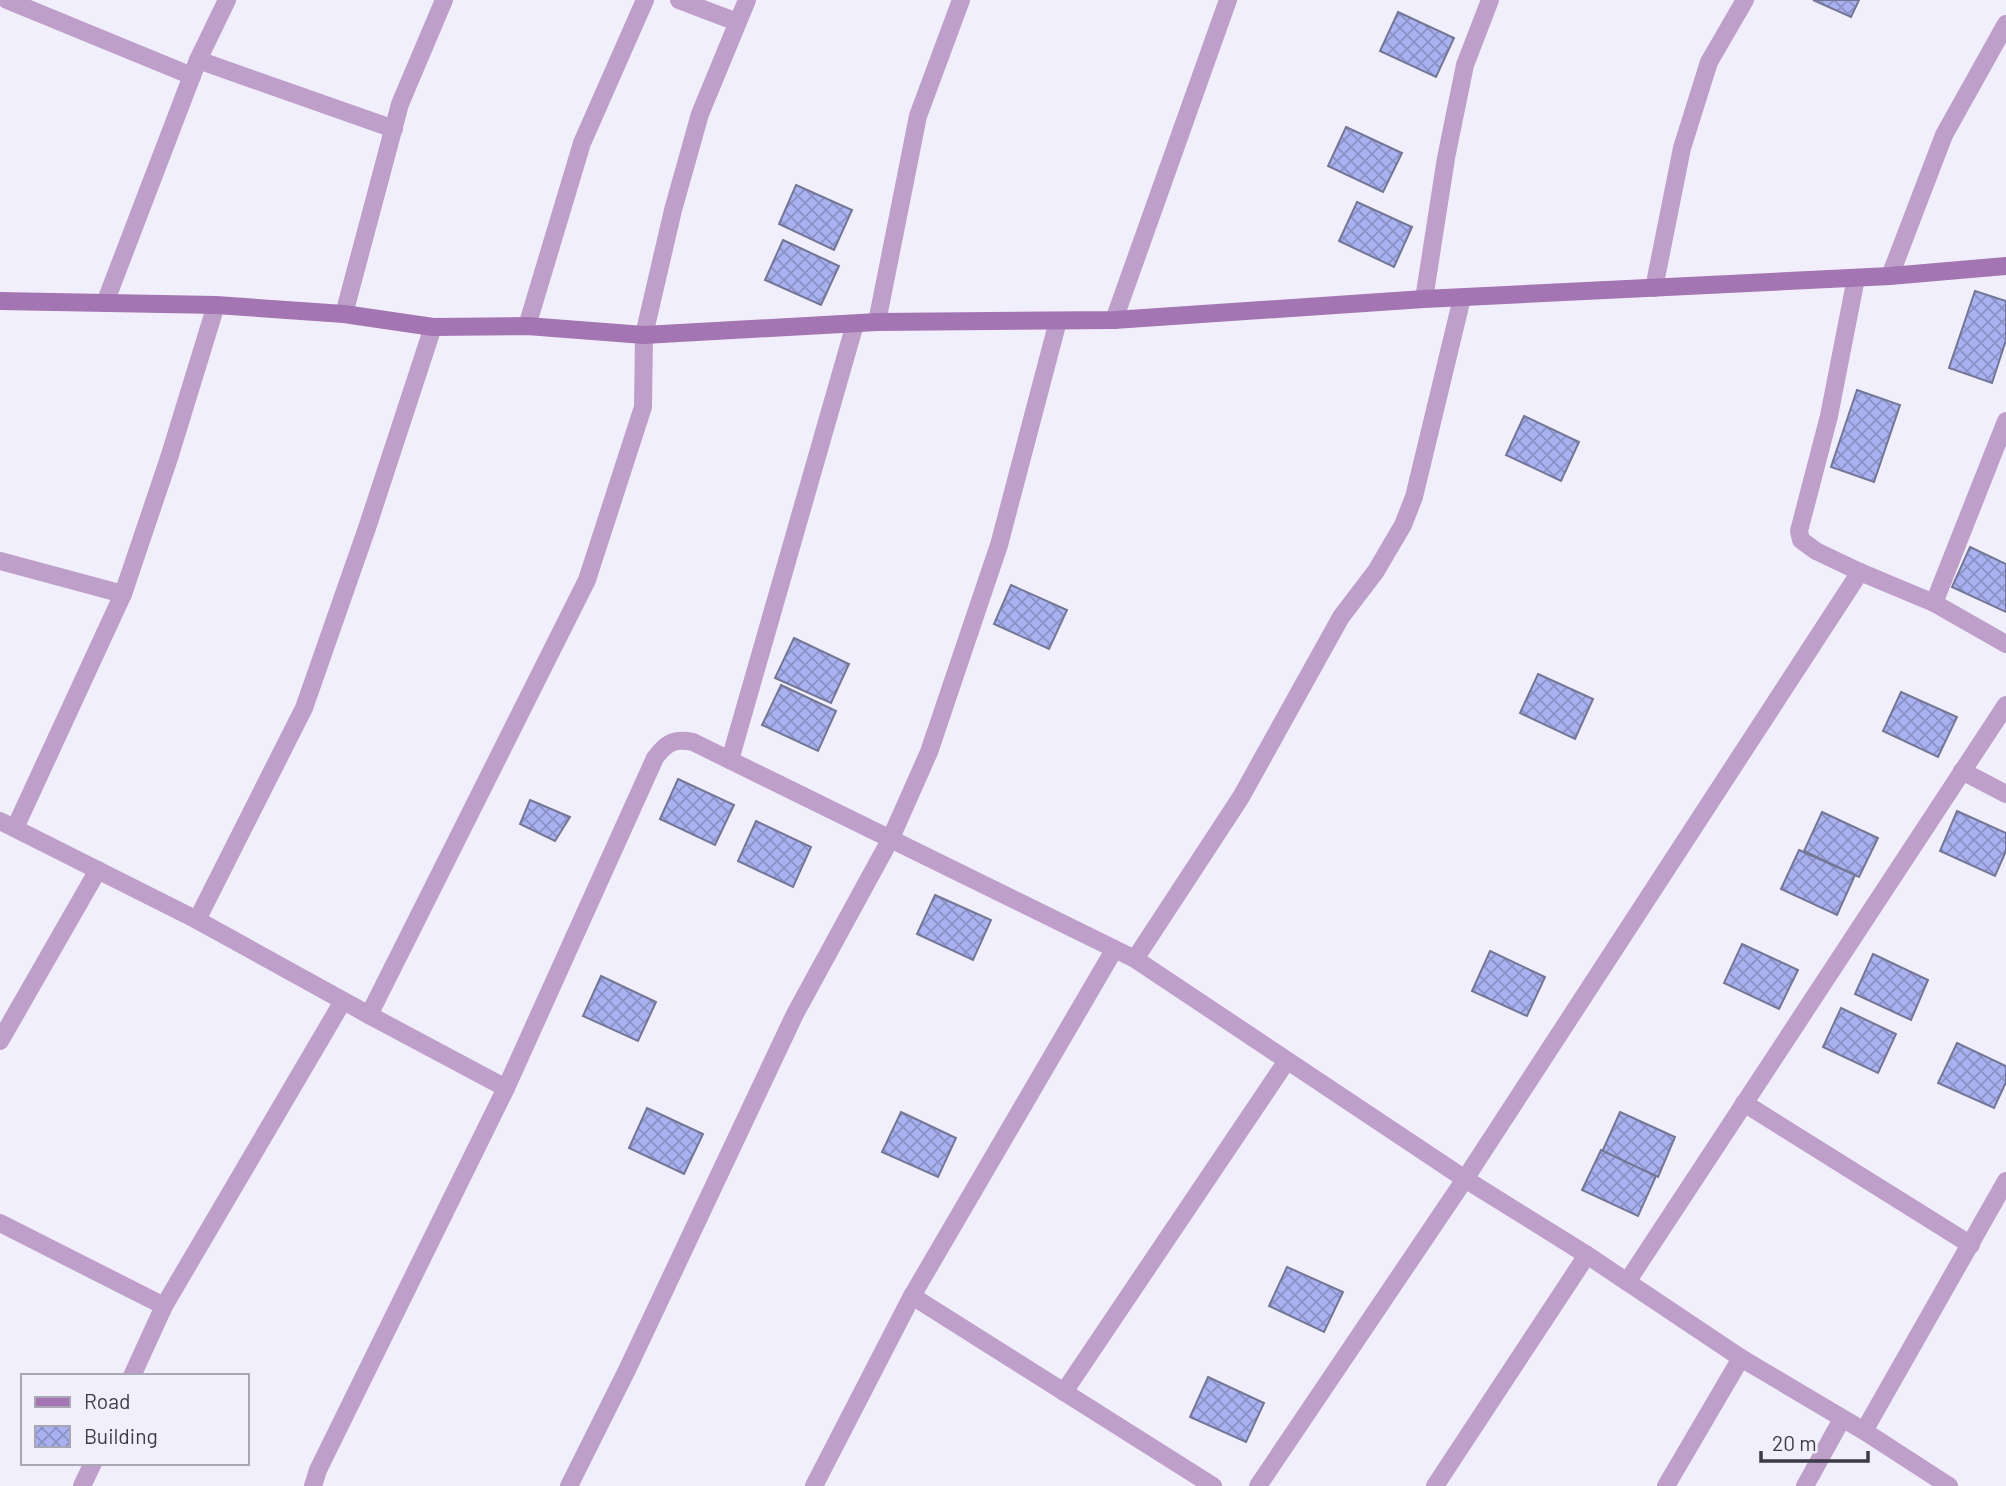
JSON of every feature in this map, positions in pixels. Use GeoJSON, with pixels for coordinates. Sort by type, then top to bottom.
{"type":"FeatureCollection","features":[{"type":"Feature","properties":{"kind":"street"},"geometry":{"type":"LineString","coordinates":[[7,0],[195,68],[394,129]]}},
{"type":"Feature","properties":{"kind":"street"},"geometry":{"type":"LineString","coordinates":[[105,303],[195,68],[227,0]]}},
{"type":"Feature","properties":{"kind":"street"},"geometry":{"type":"LineString","coordinates":[[344,314],[400,104],[444,0]]}},
{"type":"Feature","properties":{"kind":"street"},"geometry":{"type":"LineString","coordinates":[[527,326],[582,143],[645,0]]}},
{"type":"Feature","properties":{"kind":"street"},"geometry":{"type":"LineString","coordinates":[[679,0],[737,22]]}},
{"type":"Feature","properties":{"kind":"street"},"geometry":{"type":"LineString","coordinates":[[369,1015],[587,580],[643,407],[644,335],[673,210],[700,114],[747,0]]}},
{"type":"Feature","properties":{"kind":"street"},"geometry":{"type":"LineString","coordinates":[[1114,320],[1228,0]]}},
{"type":"Feature","properties":{"kind":"street"},"geometry":{"type":"LineString","coordinates":[[1424,299],[1446,158],[1465,65],[1490,0]]}},
{"type":"Feature","properties":{"kind":"street"},"geometry":{"type":"LineString","coordinates":[[1654,288],[1682,148],[1709,62],[1745,0]]}},
{"type":"Feature","properties":{"kind":"street"},"geometry":{"type":"LineString","coordinates":[[877,322],[918,116],[957,2]]}},
{"type":"Feature","properties":{"kind":"street"},"geometry":{"type":"LineString","coordinates":[[1891,276],[1944,135],[2006,24]]}},
{"type":"Feature","properties":{"kind":"street"},"geometry":{"type":"LineString","coordinates":[[0,301],[216,305],[344,314],[433,327],[527,326],[644,335],[877,322],[1114,320],[1424,299],[1891,276],[2006,266]]}},
{"type":"Feature","properties":{"kind":"street"},"geometry":{"type":"LineString","coordinates":[[1856,278],[1829,416],[1799,531],[1801,540],[1860,572],[1934,603],[2006,644]]}},
{"type":"Feature","properties":{"kind":"street"},"geometry":{"type":"LineString","coordinates":[[1135,959],[1241,797],[1341,617],[1376,571],[1403,525],[1414,497],[1462,298]]}},
{"type":"Feature","properties":{"kind":"street"},"geometry":{"type":"LineString","coordinates":[[216,305],[169,458],[123,594],[8,825],[197,920],[506,1088]]}},
{"type":"Feature","properties":{"kind":"street"},"geometry":{"type":"LineString","coordinates":[[569,1486],[627,1370],[795,1014],[890,840],[929,752],[999,545],[1058,321]]}},
{"type":"Feature","properties":{"kind":"street"},"geometry":{"type":"LineString","coordinates":[[730,760],[855,324]]}},
{"type":"Feature","properties":{"kind":"street"},"geometry":{"type":"LineString","coordinates":[[197,920],[304,708],[433,327]]}},
{"type":"Feature","properties":{"kind":"street"},"geometry":{"type":"LineString","coordinates":[[1934,603],[2006,421]]}},
{"type":"Feature","properties":{"kind":"street"},"geometry":{"type":"LineString","coordinates":[[0,561],[123,594]]}},
{"type":"Feature","properties":{"kind":"street"},"geometry":{"type":"LineString","coordinates":[[1258,1486],[1465,1179],[1860,572]]}},
{"type":"Feature","properties":{"kind":"street"},"geometry":{"type":"LineString","coordinates":[[1627,1282],[2006,705]]}},
{"type":"Feature","properties":{"kind":"street"},"geometry":{"type":"LineString","coordinates":[[313,1486],[323,1459],[506,1088],[654,758],[664,746],[678,739],[694,742],[1135,959],[1286,1062],[1587,1255],[1741,1358],[1864,1431],[1949,1486]]}},
{"type":"Feature","properties":{"kind":"street"},"geometry":{"type":"LineString","coordinates":[[1962,771],[2006,794]]}},
{"type":"Feature","properties":{"kind":"street"},"geometry":{"type":"LineString","coordinates":[[0,1041],[98,870]]}},
{"type":"Feature","properties":{"kind":"street"},"geometry":{"type":"LineString","coordinates":[[814,1486],[912,1296],[1114,950]]}},
{"type":"Feature","properties":{"kind":"street"},"geometry":{"type":"LineString","coordinates":[[133,1374],[164,1306],[343,1001]]}},
{"type":"Feature","properties":{"kind":"street"},"geometry":{"type":"LineString","coordinates":[[1064,1392],[1286,1062]]}},
{"type":"Feature","properties":{"kind":"street"},"geometry":{"type":"LineString","coordinates":[[1744,1103],[1971,1245]]}},
{"type":"Feature","properties":{"kind":"street"},"geometry":{"type":"LineString","coordinates":[[1864,1431],[2006,1181]]}},
{"type":"Feature","properties":{"kind":"street"},"geometry":{"type":"LineString","coordinates":[[0,1223],[164,1306]]}},
{"type":"Feature","properties":{"kind":"street"},"geometry":{"type":"LineString","coordinates":[[1435,1486],[1587,1255]]}},
{"type":"Feature","properties":{"kind":"street"},"geometry":{"type":"LineString","coordinates":[[912,1296],[1213,1486]]}},
{"type":"Feature","properties":{"kind":"street"},"geometry":{"type":"LineString","coordinates":[[1666,1486],[1741,1358]]}},
{"type":"Feature","properties":{"kind":"street"},"geometry":{"type":"LineString","coordinates":[[1805,1486],[1842,1419]]}},
{"type":"Feature","properties":{"kind":"street"},"geometry":{"type":"LineString","coordinates":[[82,1486],[92,1465]]}},
{"type":"Feature","properties":{"kind":"building"},"geometry":{"type":"Polygon","coordinates":[[[1813,0],[1859,0],[1851,17],[1813,0]]]}},
{"type":"Feature","properties":{"kind":"building"},"geometry":{"type":"Polygon","coordinates":[[[1398,12],[1454,38],[1436,77],[1380,51],[1398,12]]]}},
{"type":"Feature","properties":{"kind":"building"},"geometry":{"type":"Polygon","coordinates":[[[1346,127],[1402,153],[1383,192],[1328,166],[1346,127]]]}},
{"type":"Feature","properties":{"kind":"building"},"geometry":{"type":"Polygon","coordinates":[[[796,185],[852,210],[834,250],[779,224],[796,185]]]}},
{"type":"Feature","properties":{"kind":"building"},"geometry":{"type":"Polygon","coordinates":[[[1357,202],[1412,227],[1394,267],[1339,241],[1357,202]]]}},
{"type":"Feature","properties":{"kind":"building"},"geometry":{"type":"Polygon","coordinates":[[[783,240],[839,266],[821,305],[765,280],[783,240]]]}},
{"type":"Feature","properties":{"kind":"building"},"geometry":{"type":"Polygon","coordinates":[[[1975,291],[2006,301],[2006,340],[1992,383],[1949,368],[1975,291]]]}},
{"type":"Feature","properties":{"kind":"building"},"geometry":{"type":"Polygon","coordinates":[[[1857,390],[1900,405],[1874,482],[1831,467],[1857,390]]]}},
{"type":"Feature","properties":{"kind":"building"},"geometry":{"type":"Polygon","coordinates":[[[1524,416],[1579,442],[1561,481],[1506,455],[1524,416]]]}},
{"type":"Feature","properties":{"kind":"building"},"geometry":{"type":"Polygon","coordinates":[[[1970,547],[2006,564],[2006,612],[1952,587],[1970,547]]]}},
{"type":"Feature","properties":{"kind":"building"},"geometry":{"type":"Polygon","coordinates":[[[1011,585],[1067,610],[1049,649],[994,624],[1011,585]]]}},
{"type":"Feature","properties":{"kind":"building"},"geometry":{"type":"Polygon","coordinates":[[[794,638],[849,664],[831,703],[775,678],[794,638]]]}},
{"type":"Feature","properties":{"kind":"building"},"geometry":{"type":"Polygon","coordinates":[[[1538,674],[1593,699],[1575,739],[1520,713],[1538,674]]]}},
{"type":"Feature","properties":{"kind":"building"},"geometry":{"type":"Polygon","coordinates":[[[781,685],[836,711],[818,751],[762,725],[781,685]]]}},
{"type":"Feature","properties":{"kind":"building"},"geometry":{"type":"Polygon","coordinates":[[[1901,692],[1957,717],[1938,757],[1883,731],[1901,692]]]}},
{"type":"Feature","properties":{"kind":"building"},"geometry":{"type":"Polygon","coordinates":[[[678,779],[734,805],[715,845],[660,819],[678,779]]]}},
{"type":"Feature","properties":{"kind":"building"},"geometry":{"type":"Polygon","coordinates":[[[530,800],[570,817],[555,841],[520,824],[530,800]]]}},
{"type":"Feature","properties":{"kind":"building"},"geometry":{"type":"Polygon","coordinates":[[[1957,811],[2006,833],[2006,851],[1995,876],[1940,851],[1957,811]]]}},
{"type":"Feature","properties":{"kind":"building"},"geometry":{"type":"Polygon","coordinates":[[[1822,812],[1878,838],[1859,877],[1804,851],[1822,812]]]}},
{"type":"Feature","properties":{"kind":"building"},"geometry":{"type":"Polygon","coordinates":[[[756,821],[811,847],[793,887],[738,861],[756,821]]]}},
{"type":"Feature","properties":{"kind":"building"},"geometry":{"type":"Polygon","coordinates":[[[1799,850],[1855,875],[1837,915],[1781,889],[1799,850]]]}},
{"type":"Feature","properties":{"kind":"building"},"geometry":{"type":"Polygon","coordinates":[[[935,895],[991,920],[973,960],[917,934],[935,895]]]}},
{"type":"Feature","properties":{"kind":"building"},"geometry":{"type":"Polygon","coordinates":[[[1742,944],[1798,970],[1779,1009],[1724,983],[1742,944]]]}},
{"type":"Feature","properties":{"kind":"building"},"geometry":{"type":"Polygon","coordinates":[[[1490,951],[1545,977],[1527,1016],[1472,991],[1490,951]]]}},
{"type":"Feature","properties":{"kind":"building"},"geometry":{"type":"Polygon","coordinates":[[[1873,954],[1928,980],[1911,1020],[1855,994],[1873,954]]]}},
{"type":"Feature","properties":{"kind":"building"},"geometry":{"type":"Polygon","coordinates":[[[601,976],[656,1002],[638,1041],[583,1016],[601,976]]]}},
{"type":"Feature","properties":{"kind":"building"},"geometry":{"type":"Polygon","coordinates":[[[1841,1008],[1896,1034],[1878,1073],[1823,1047],[1841,1008]]]}},
{"type":"Feature","properties":{"kind":"building"},"geometry":{"type":"Polygon","coordinates":[[[1957,1043],[2006,1066],[2006,1082],[1994,1108],[1938,1083],[1957,1043]]]}},
{"type":"Feature","properties":{"kind":"building"},"geometry":{"type":"Polygon","coordinates":[[[647,1108],[703,1134],[684,1174],[629,1148],[647,1108]]]}},
{"type":"Feature","properties":{"kind":"building"},"geometry":{"type":"Polygon","coordinates":[[[901,1112],[956,1138],[938,1177],[882,1152],[901,1112]]]}},
{"type":"Feature","properties":{"kind":"building"},"geometry":{"type":"Polygon","coordinates":[[[1620,1112],[1675,1137],[1658,1177],[1602,1152],[1620,1112]]]}},
{"type":"Feature","properties":{"kind":"building"},"geometry":{"type":"Polygon","coordinates":[[[1601,1150],[1656,1176],[1638,1216],[1582,1190],[1601,1150]]]}},
{"type":"Feature","properties":{"kind":"building"},"geometry":{"type":"Polygon","coordinates":[[[1287,1267],[1343,1292],[1324,1332],[1269,1306],[1287,1267]]]}},
{"type":"Feature","properties":{"kind":"building"},"geometry":{"type":"Polygon","coordinates":[[[1208,1377],[1264,1403],[1246,1442],[1190,1417],[1208,1377]]]}}]}
